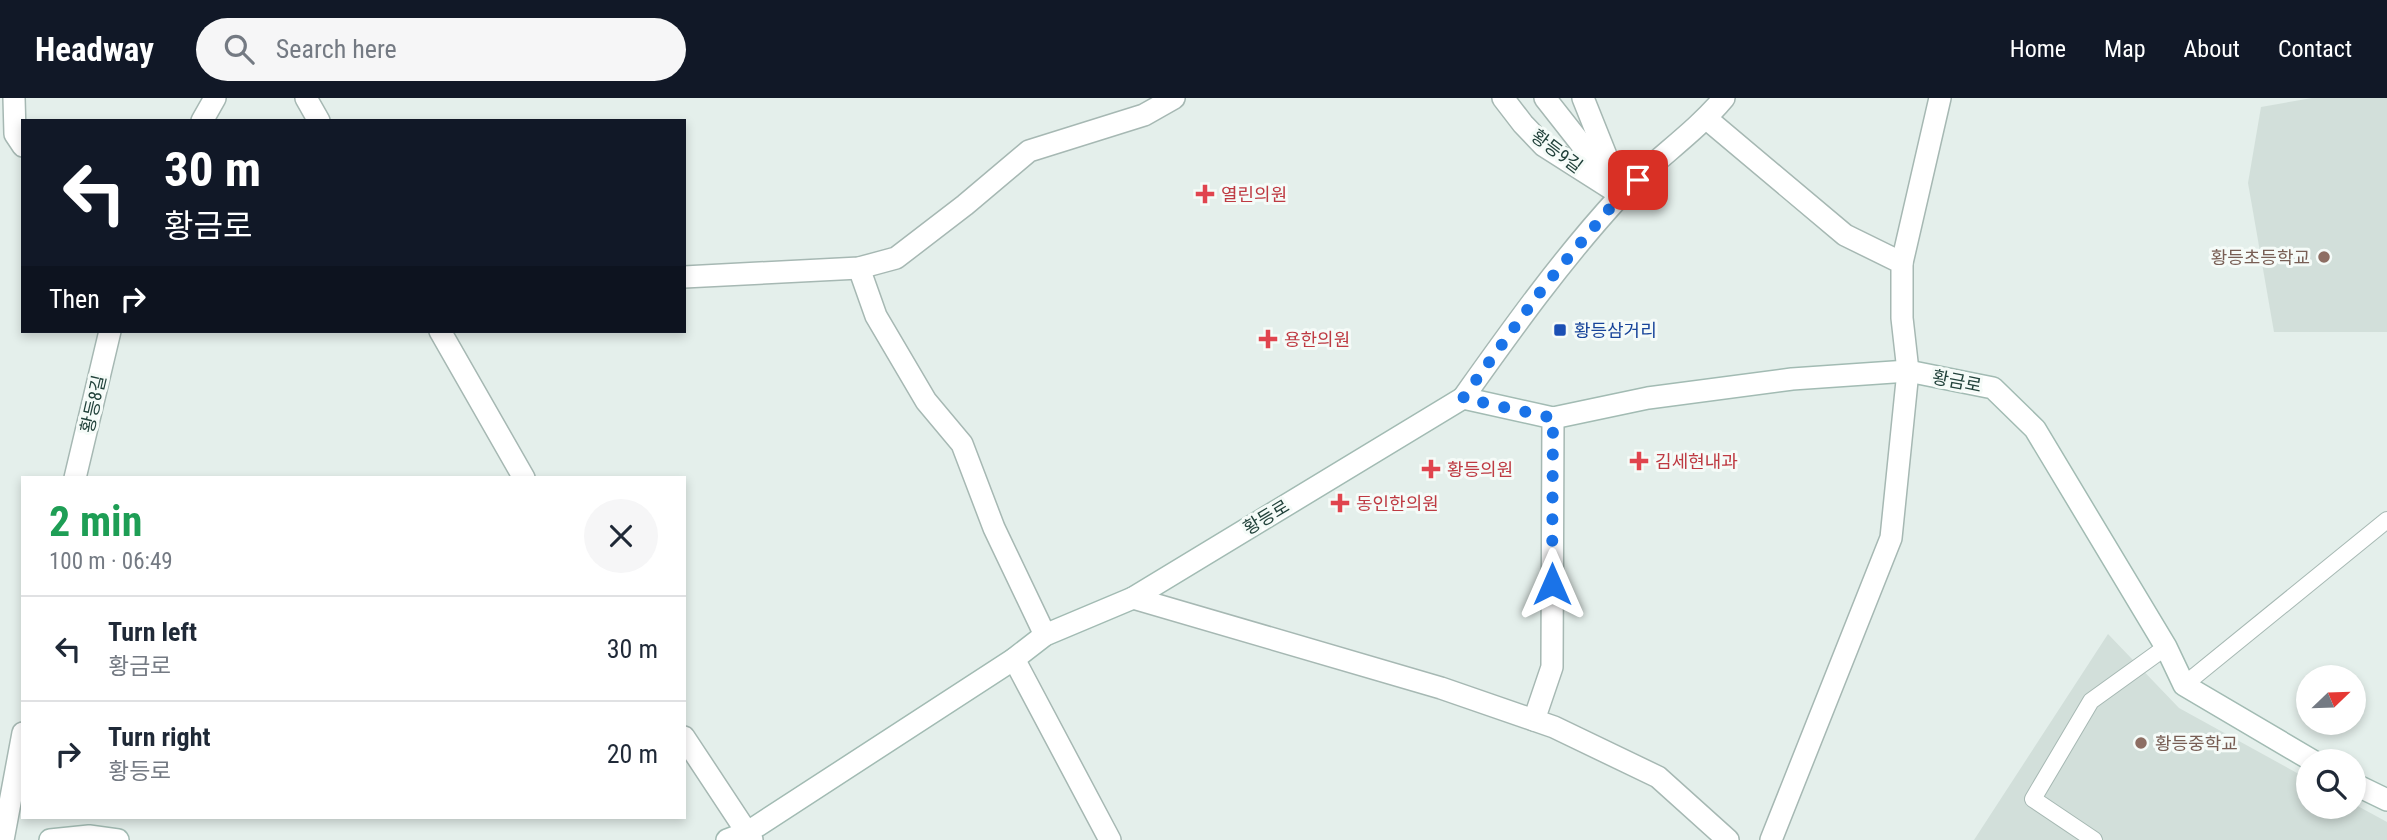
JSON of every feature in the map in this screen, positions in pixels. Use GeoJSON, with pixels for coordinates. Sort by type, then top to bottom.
{"type":"FeatureCollection","features":[{"type":"Feature","properties":{"kind":"street"},"geometry":{"type":"LineString","coordinates":[[14,98],[15,134],[21,143]]}},
{"type":"Feature","properties":{"kind":"street"},"geometry":{"type":"LineString","coordinates":[[203,119],[215,98]]}},
{"type":"Feature","properties":{"kind":"street"},"geometry":{"type":"LineString","coordinates":[[306,98],[318,119]]}},
{"type":"Feature","properties":{"kind":"street"},"geometry":{"type":"LineString","coordinates":[[686,277],[859,268],[897,258],[1028,151],[1144,115],[1174,98]]}},
{"type":"Feature","properties":{"kind":"street","name":"황등9길"},"geometry":{"type":"LineString","coordinates":[[1503,98],[1544,146],[1621,195]]}},
{"type":"Feature","properties":{"kind":"street","name":"황등9길"},"geometry":{"type":"LineString","coordinates":[[1545,98],[1621,195]]}},
{"type":"Feature","properties":{"kind":"street","name":"황등9길"},"geometry":{"type":"LineString","coordinates":[[1584,98],[1621,195]]}},
{"type":"Feature","properties":{"kind":"street","name":"황등로"},"geometry":{"type":"LineString","coordinates":[[727,840],[750,836],[1014,659],[1045,635],[1133,598],[1463,398],[1546,284],[1621,195],[1707,119],[1724,98]]}},
{"type":"Feature","properties":{"kind":"street"},"geometry":{"type":"LineString","coordinates":[[1771,840],[1891,538],[1908,371],[1902,318],[1902,263],[1940,98]]}},
{"type":"Feature","properties":{"kind":"street"},"geometry":{"type":"LineString","coordinates":[[1707,119],[1845,235],[1902,263]]}},
{"type":"Feature","properties":{"kind":"street"},"geometry":{"type":"LineString","coordinates":[[859,268],[876,316],[907,369],[926,401],[962,444],[994,528],[1045,635]]}},
{"type":"Feature","properties":{"kind":"street","name":"황등8길"},"geometry":{"type":"LineString","coordinates":[[75,476],[110,333]]}},
{"type":"Feature","properties":{"kind":"street"},"geometry":{"type":"LineString","coordinates":[[441,333],[523,476]]}},
{"type":"Feature","properties":{"kind":"street","name":"황금로"},"geometry":{"type":"LineString","coordinates":[[1463,398],[1553,418],[1648,398],[1793,379],[1908,371],[1993,388],[2035,429],[2166,647],[2184,685]]}},
{"type":"Feature","properties":{"kind":"street"},"geometry":{"type":"LineString","coordinates":[[1534,720],[1552,667],[1553,418]]}},
{"type":"Feature","properties":{"kind":"street"},"geometry":{"type":"LineString","coordinates":[[1133,598],[1441,688],[1534,720],[1658,777],[1728,840]]}},
{"type":"Feature","properties":{"kind":"street"},"geometry":{"type":"LineString","coordinates":[[1014,659],[1110,840]]}},
{"type":"Feature","properties":{"kind":"street"},"geometry":{"type":"LineString","coordinates":[[2184,685],[2296,750]]}},
{"type":"Feature","properties":{"kind":"street"},"geometry":{"type":"LineString","coordinates":[[686,740],[750,836]]}},
{"type":"Feature","properties":{"kind":"street"},"geometry":{"type":"LineString","coordinates":[[4,840],[21,744]]}},
{"type":"Feature","properties":{"kind":"street"},"geometry":{"type":"LineString","coordinates":[[2366,790],[2387,800]]}},
{"type":"Feature","properties":{"kind":"street"},"geometry":{"type":"LineString","coordinates":[[50,840],[89,836],[118,840]]}},
{"type":"Feature","properties":{"kind":"lane"},"geometry":{"type":"LineString","coordinates":[[2184,685],[2387,520]]}},
{"type":"Feature","properties":{"kind":"lane"},"geometry":{"type":"LineString","coordinates":[[2094,840],[2032,799],[2091,701],[2166,647]]}},
{"type":"Feature","properties":{"kind":"shaded area","name":"황등초등학교"},"geometry":{"type":"Polygon","coordinates":[[[2312,98],[2387,98],[2387,332],[2274,332],[2248,183],[2261,107],[2312,98]]]}},
{"type":"Feature","properties":{"kind":"shaded area","name":"황등중학교"},"geometry":{"type":"Polygon","coordinates":[[[2108,634],[2179,708],[2296,772],[2296,819],[2366,819],[2366,811],[2387,822],[2387,840],[1974,840],[2108,634]]]}},
{"type":"Feature","properties":{"kind":"place","name":"열린의원"},"geometry":{"type":"Point","coordinates":[1205,194]}},
{"type":"Feature","properties":{"kind":"place","name":"황등초등학교"},"geometry":{"type":"Point","coordinates":[2324,257]}},
{"type":"Feature","properties":{"kind":"place","name":"황등삼거리"},"geometry":{"type":"Point","coordinates":[1560,330]}},
{"type":"Feature","properties":{"kind":"place","name":"용한의원"},"geometry":{"type":"Point","coordinates":[1268,339]}},
{"type":"Feature","properties":{"kind":"place","name":"김세현내과"},"geometry":{"type":"Point","coordinates":[1639,461]}},
{"type":"Feature","properties":{"kind":"place","name":"황등의원"},"geometry":{"type":"Point","coordinates":[1431,469]}},
{"type":"Feature","properties":{"kind":"place","name":"동인한의원"},"geometry":{"type":"Point","coordinates":[1340,503]}},
{"type":"Feature","properties":{"kind":"place","name":"황등중학교"},"geometry":{"type":"Point","coordinates":[2141,743]}},
{"type":"Feature","properties":{"kind":"route"},"geometry":{"type":"LineString","coordinates":[[1552,584],[1553,418],[1463,398],[1546,284],[1621,195],[1638,180]]}}]}
